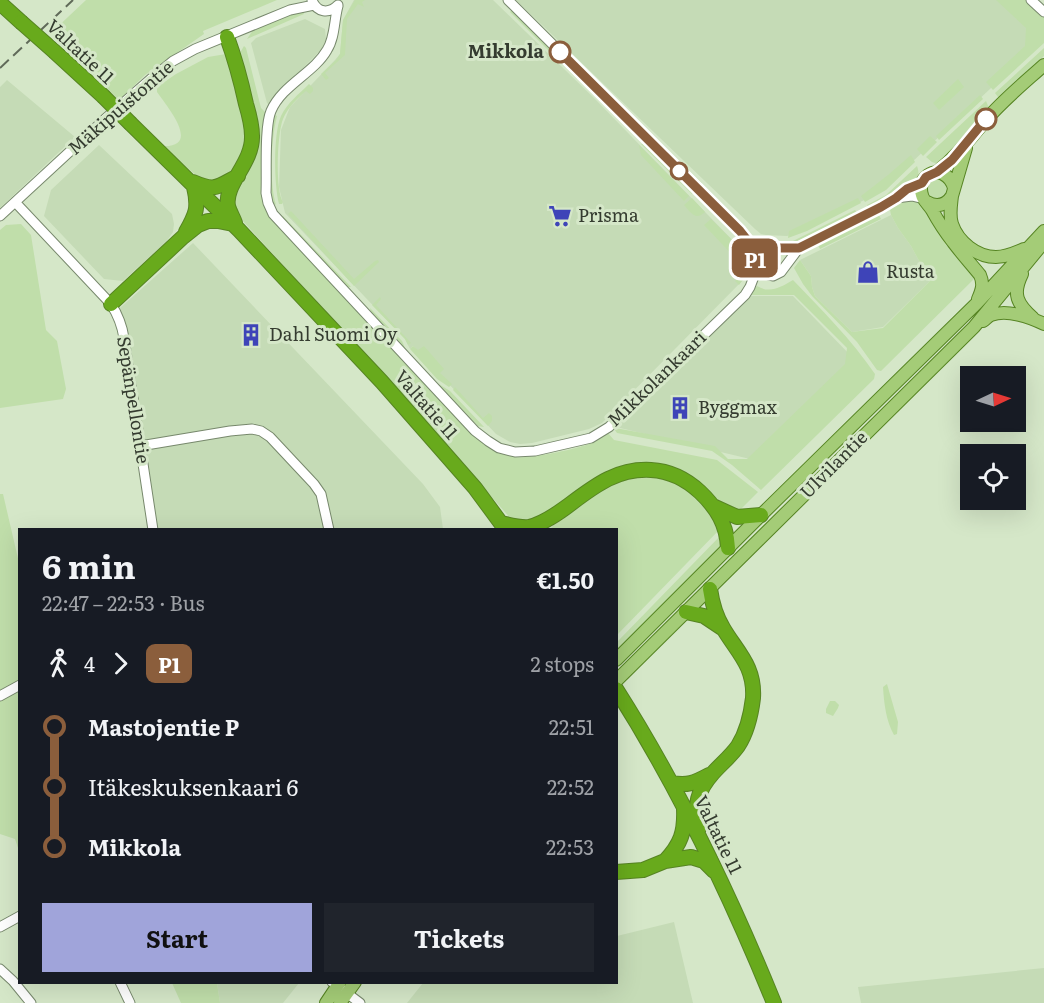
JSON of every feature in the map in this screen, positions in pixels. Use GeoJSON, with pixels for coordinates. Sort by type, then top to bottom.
{"type":"FeatureCollection","features":[{"type":"Feature","properties":{"kind":"highway"},"geometry":{"type":"LineString","coordinates":[[0,4],[5,0]]}},
{"type":"Feature","properties":{"kind":"highway","name":"Valtatie 11"},"geometry":{"type":"LineString","coordinates":[[0,4],[103,96],[236,227],[382,382],[504,526]]}},
{"type":"Feature","properties":{"kind":"highway"},"geometry":{"type":"LineString","coordinates":[[227,37],[239,73],[252,137],[248,157],[228,199],[228,208],[236,227]]}},
{"type":"Feature","properties":{"kind":"highway"},"geometry":{"type":"LineString","coordinates":[[190,183],[213,188],[238,176]]}},
{"type":"Feature","properties":{"kind":"highway"},"geometry":{"type":"LineString","coordinates":[[183,237],[197,210],[197,201],[190,183]]}},
{"type":"Feature","properties":{"kind":"highway"},"geometry":{"type":"LineString","coordinates":[[111,304],[198,225],[208,221],[218,221],[236,227]]}},
{"type":"Feature","properties":{"kind":"highway"},"geometry":{"type":"LineString","coordinates":[[504,526],[528,527],[548,524],[607,479],[626,472],[647,470],[666,472],[686,481],[702,494],[713,506],[725,528],[728,548]]}},
{"type":"Feature","properties":{"kind":"highway"},"geometry":{"type":"LineString","coordinates":[[713,506],[736,517],[760,515]]}},
{"type":"Feature","properties":{"kind":"highway"},"geometry":{"type":"LineString","coordinates":[[702,842],[696,805],[702,789],[712,774],[736,748],[744,734],[749,721],[753,695],[748,666],[723,629],[713,608],[710,589]]}},
{"type":"Feature","properties":{"kind":"highway"},"geometry":{"type":"LineString","coordinates":[[686,612],[704,616],[723,629]]}},
{"type":"Feature","properties":{"kind":"highway","name":"Valtatie 11"},"geometry":{"type":"LineString","coordinates":[[618,692],[702,842],[750,943],[774,1003]]}},
{"type":"Feature","properties":{"kind":"highway"},"geometry":{"type":"LineString","coordinates":[[671,783],[682,785],[695,783],[712,774]]}},
{"type":"Feature","properties":{"kind":"highway"},"geometry":{"type":"LineString","coordinates":[[665,861],[680,841],[684,823],[684,808]]}},
{"type":"Feature","properties":{"kind":"highway"},"geometry":{"type":"LineString","coordinates":[[618,872],[643,870],[665,861],[691,857],[704,861],[718,875]]}},
{"type":"Feature","properties":{"kind":"main road"},"geometry":{"type":"LineString","coordinates":[[976,303],[982,291],[980,276],[952,241],[925,200],[920,188],[926,177],[937,172],[952,160],[986,119],[1044,65]]}},
{"type":"Feature","properties":{"kind":"main road"},"geometry":{"type":"LineString","coordinates":[[925,200],[931,205],[941,205],[950,200],[967,144]]}},
{"type":"Feature","properties":{"kind":"main road"},"geometry":{"type":"LineString","coordinates":[[937,172],[949,177],[952,182],[951,224],[960,238],[976,252],[994,257],[1030,253]]}},
{"type":"Feature","properties":{"kind":"main road","name":"Ulvilantie"},"geometry":{"type":"LineString","coordinates":[[618,679],[975,327],[1044,231]]}},
{"type":"Feature","properties":{"kind":"main road","name":"Ulvilantie"},"geometry":{"type":"LineString","coordinates":[[618,658],[976,303],[1044,242]]}},
{"type":"Feature","properties":{"kind":"main road"},"geometry":{"type":"LineString","coordinates":[[1030,253],[1017,283],[1017,298],[1023,308],[1040,322]]}},
{"type":"Feature","properties":{"kind":"main road"},"geometry":{"type":"LineString","coordinates":[[975,327],[991,315],[1000,313],[1009,313],[1040,322]]}},
{"type":"Feature","properties":{"kind":"main road"},"geometry":{"type":"LineString","coordinates":[[326,1003],[342,988]]}},
{"type":"Feature","properties":{"kind":"street","name":"Mäkipuistontie"},"geometry":{"type":"LineString","coordinates":[[290,10],[302,0]]}},
{"type":"Feature","properties":{"kind":"street"},"geometry":{"type":"LineString","coordinates":[[508,0],[748,241],[762,273],[768,276],[781,272],[799,248],[922,183]]}},
{"type":"Feature","properties":{"kind":"street"},"geometry":{"type":"LineString","coordinates":[[1031,0],[1044,12]]}},
{"type":"Feature","properties":{"kind":"street","name":"Mäkipuistontie"},"geometry":{"type":"LineString","coordinates":[[0,216],[173,61],[290,10],[315,5],[326,12],[339,3]]}},
{"type":"Feature","properties":{"kind":"street","name":"Mikkolankaari"},"geometry":{"type":"LineString","coordinates":[[339,3],[328,50],[282,94],[271,111],[268,123],[266,193],[268,203],[273,214],[475,431],[488,441],[515,452],[535,451],[591,438],[609,427],[745,295],[757,263]]}},
{"type":"Feature","properties":{"kind":"street"},"geometry":{"type":"LineString","coordinates":[[315,5],[326,22],[332,39]]}},
{"type":"Feature","properties":{"kind":"street"},"geometry":{"type":"LineString","coordinates":[[896,198],[912,196],[925,200]]}},
{"type":"Feature","properties":{"kind":"street","name":"Sepänpellontie"},"geometry":{"type":"LineString","coordinates":[[15,202],[117,313],[123,331],[153,528]]}},
{"type":"Feature","properties":{"kind":"street"},"geometry":{"type":"LineString","coordinates":[[748,241],[779,250],[783,254],[785,265]]}},
{"type":"Feature","properties":{"kind":"street"},"geometry":{"type":"LineString","coordinates":[[757,263],[758,255],[762,250],[799,248]]}},
{"type":"Feature","properties":{"kind":"street","name":"Mikkolankaari"},"geometry":{"type":"LineString","coordinates":[[750,286],[768,276]]}},
{"type":"Feature","properties":{"kind":"street"},"geometry":{"type":"LineString","coordinates":[[140,446],[230,431],[252,429],[261,431],[314,484],[321,494],[329,528]]}},
{"type":"Feature","properties":{"kind":"street"},"geometry":{"type":"LineString","coordinates":[[0,696],[18,686]]}},
{"type":"Feature","properties":{"kind":"street"},"geometry":{"type":"LineString","coordinates":[[0,927],[18,917]]}},
{"type":"Feature","properties":{"kind":"street"},"geometry":{"type":"LineString","coordinates":[[0,969],[32,1003]]}},
{"type":"Feature","properties":{"kind":"street"},"geometry":{"type":"LineString","coordinates":[[121,984],[130,1003]]}},
{"type":"Feature","properties":{"kind":"street"},"geometry":{"type":"LineString","coordinates":[[342,988],[360,1003]]}},
{"type":"Feature","properties":{"kind":"shaded area"},"geometry":{"type":"Polygon","coordinates":[[[86,0],[277,0],[203,31],[204,34],[145,75],[119,100],[51,33],[86,0]]]}},
{"type":"Feature","properties":{"kind":"shaded area"},"geometry":{"type":"Polygon","coordinates":[[[354,0],[493,0],[595,99],[744,252],[746,277],[602,423],[589,429],[532,443],[510,442],[496,434],[413,346],[410,349],[405,339],[285,213],[279,187],[281,130],[290,107],[340,54],[343,20],[354,0]]]}},
{"type":"Feature","properties":{"kind":"shaded area"},"geometry":{"type":"Polygon","coordinates":[[[355,0],[365,0],[362,2],[364,7],[358,4],[347,19],[345,55],[325,73],[329,78],[326,80],[321,74],[340,54],[343,20],[355,0]]]}},
{"type":"Feature","properties":{"kind":"shaded area"},"geometry":{"type":"Polygon","coordinates":[[[516,0],[1013,0],[1037,45],[879,193],[793,234],[766,235],[755,229],[516,0]]]}},
{"type":"Feature","properties":{"kind":"shaded area"},"geometry":{"type":"Polygon","coordinates":[[[996,0],[1026,0],[1044,17],[1044,43],[993,90],[986,82],[1025,46],[1026,28],[996,0]]]}},
{"type":"Feature","properties":{"kind":"shaded area"},"geometry":{"type":"Polygon","coordinates":[[[303,9],[304,14],[247,39],[255,27],[303,9]]]}},
{"type":"Feature","properties":{"kind":"shaded area"},"geometry":{"type":"Polygon","coordinates":[[[512,10],[579,76],[577,79],[510,12],[512,10]]]}},
{"type":"Feature","properties":{"kind":"shaded area"},"geometry":{"type":"Polygon","coordinates":[[[305,19],[325,29],[326,39],[321,50],[281,90],[271,106],[267,103],[251,43],[256,38],[305,19]]]}},
{"type":"Feature","properties":{"kind":"shaded area"},"geometry":{"type":"Polygon","coordinates":[[[244,46],[261,108],[265,112],[264,203],[478,438],[500,452],[522,457],[553,453],[585,445],[608,433],[614,440],[717,460],[758,492],[737,513],[662,465],[640,463],[616,467],[539,519],[527,523],[512,520],[241,219],[232,201],[252,159],[242,68],[241,51],[244,46]]]}},
{"type":"Feature","properties":{"kind":"shaded area"},"geometry":{"type":"Polygon","coordinates":[[[1044,48],[1044,56],[1002,97],[998,97],[995,93],[1044,48]]]}},
{"type":"Feature","properties":{"kind":"shaded area"},"geometry":{"type":"Polygon","coordinates":[[[226,54],[238,83],[249,142],[237,168],[214,184],[197,176],[162,146],[174,145],[180,140],[181,133],[173,115],[157,92],[157,87],[208,57],[226,54]]]}},
{"type":"Feature","properties":{"kind":"shaded area"},"geometry":{"type":"Polygon","coordinates":[[[958,79],[964,87],[939,110],[933,103],[958,79]]]}},
{"type":"Feature","properties":{"kind":"shaded area"},"geometry":{"type":"Polygon","coordinates":[[[7,80],[75,137],[0,208],[0,87],[7,80]]]}},
{"type":"Feature","properties":{"kind":"shaded area"},"geometry":{"type":"Polygon","coordinates":[[[309,84],[313,91],[310,94],[306,91],[293,104],[281,126],[278,174],[280,196],[283,202],[279,204],[275,160],[278,124],[286,107],[309,84]]]}},
{"type":"Feature","properties":{"kind":"shaded area"},"geometry":{"type":"Polygon","coordinates":[[[980,95],[983,99],[939,140],[936,136],[980,95]]]}},
{"type":"Feature","properties":{"kind":"shaded area"},"geometry":{"type":"Polygon","coordinates":[[[986,101],[989,108],[970,128],[967,137],[938,164],[926,157],[986,101]]]}},
{"type":"Feature","properties":{"kind":"shaded area"},"geometry":{"type":"Polygon","coordinates":[[[275,115],[277,116],[272,149],[272,173],[276,205],[273,203],[269,170],[275,115]]]}},
{"type":"Feature","properties":{"kind":"shaded area"},"geometry":{"type":"Polygon","coordinates":[[[653,135],[702,183],[699,185],[654,140],[653,135]]]}},
{"type":"Feature","properties":{"kind":"shaded area"},"geometry":{"type":"Polygon","coordinates":[[[930,136],[937,142],[923,156],[917,149],[930,136]]]}},
{"type":"Feature","properties":{"kind":"shaded area"},"geometry":{"type":"Polygon","coordinates":[[[647,143],[695,191],[692,194],[641,144],[647,143]]]}},
{"type":"Feature","properties":{"kind":"shaded area"},"geometry":{"type":"Polygon","coordinates":[[[99,145],[172,214],[174,224],[173,232],[166,242],[123,281],[104,279],[44,216],[51,190],[99,145]]]}},
{"type":"Feature","properties":{"kind":"shaded area"},"geometry":{"type":"Polygon","coordinates":[[[639,145],[689,196],[684,201],[641,155],[639,145]]]}},
{"type":"Feature","properties":{"kind":"shaded area"},"geometry":{"type":"Polygon","coordinates":[[[911,155],[915,162],[886,190],[865,202],[861,196],[911,155]]]}},
{"type":"Feature","properties":{"kind":"shaded area"},"geometry":{"type":"Polygon","coordinates":[[[917,166],[916,179],[898,192],[868,207],[867,205],[886,195],[917,166]]]}},
{"type":"Feature","properties":{"kind":"shaded area"},"geometry":{"type":"Polygon","coordinates":[[[937,178],[947,185],[948,189],[941,199],[937,200],[927,193],[926,189],[933,179],[937,178]]]}},
{"type":"Feature","properties":{"kind":"shaded area"},"geometry":{"type":"Polygon","coordinates":[[[692,198],[705,212],[702,215],[694,215],[684,205],[692,198]]]}},
{"type":"Feature","properties":{"kind":"shaded area"},"geometry":{"type":"Polygon","coordinates":[[[858,198],[861,203],[807,231],[788,238],[789,231],[858,198]]]}},
{"type":"Feature","properties":{"kind":"shaded area"},"geometry":{"type":"Polygon","coordinates":[[[919,200],[976,277],[881,371],[877,370],[857,342],[812,296],[794,268],[800,260],[811,276],[815,296],[852,332],[883,328],[930,281],[911,246],[898,228],[890,210],[901,201],[919,200]]]}},
{"type":"Feature","properties":{"kind":"shaded area"},"geometry":{"type":"Polygon","coordinates":[[[855,210],[858,214],[792,244],[793,241],[855,210]]]}},
{"type":"Feature","properties":{"kind":"shaded area"},"geometry":{"type":"Polygon","coordinates":[[[291,211],[354,279],[375,261],[379,262],[354,286],[288,214],[291,211]]]}},
{"type":"Feature","properties":{"kind":"shaded area"},"geometry":{"type":"Polygon","coordinates":[[[878,213],[881,219],[820,249],[817,243],[878,213]]]}},
{"type":"Feature","properties":{"kind":"shaded area"},"geometry":{"type":"Polygon","coordinates":[[[891,215],[930,281],[883,327],[852,332],[815,296],[811,276],[800,260],[891,215]]]}},
{"type":"Feature","properties":{"kind":"shaded area"},"geometry":{"type":"Polygon","coordinates":[[[283,216],[351,287],[346,287],[282,221],[283,216]]]}},
{"type":"Feature","properties":{"kind":"shaded area"},"geometry":{"type":"Polygon","coordinates":[[[711,219],[744,252],[747,274],[739,285],[735,281],[741,274],[737,269],[739,262],[704,225],[711,219]]]}},
{"type":"Feature","properties":{"kind":"shaded area"},"geometry":{"type":"Polygon","coordinates":[[[21,224],[31,235],[46,330],[57,341],[66,389],[63,399],[0,408],[0,230],[6,225],[21,224]]]}},
{"type":"Feature","properties":{"kind":"shaded area"},"geometry":{"type":"Polygon","coordinates":[[[193,243],[423,484],[440,507],[443,528],[148,528],[117,325],[112,315],[193,243]]]}},
{"type":"Feature","properties":{"kind":"shaded area"},"geometry":{"type":"Polygon","coordinates":[[[771,252],[778,255],[781,262],[778,269],[771,272],[764,269],[761,262],[764,255],[771,252]]]}},
{"type":"Feature","properties":{"kind":"shaded area"},"geometry":{"type":"Polygon","coordinates":[[[793,280],[846,337],[875,374],[874,379],[761,490],[712,451],[617,433],[615,428],[715,446],[728,459],[747,459],[845,364],[847,348],[794,295],[749,295],[757,286],[771,289],[793,280]]]}},
{"type":"Feature","properties":{"kind":"shaded area"},"geometry":{"type":"Polygon","coordinates":[[[749,296],[793,296],[853,358],[750,459],[616,427],[645,397],[749,296]]]}},
{"type":"Feature","properties":{"kind":"shaded area"},"geometry":{"type":"Polygon","coordinates":[[[380,297],[376,305],[411,343],[408,345],[372,305],[380,297]]]}},
{"type":"Feature","properties":{"kind":"shaded area"},"geometry":{"type":"Polygon","coordinates":[[[370,308],[402,341],[406,350],[371,314],[370,308]]]}},
{"type":"Feature","properties":{"kind":"shaded area"},"geometry":{"type":"Polygon","coordinates":[[[413,346],[418,350],[424,346],[444,369],[440,373],[452,384],[449,387],[437,379],[410,349],[413,346]]]}},
{"type":"Feature","properties":{"kind":"shaded area"},"geometry":{"type":"Polygon","coordinates":[[[685,346],[638,393],[637,392],[685,346]]]}},
{"type":"Feature","properties":{"kind":"shaded area"},"geometry":{"type":"Polygon","coordinates":[[[437,383],[450,391],[484,427],[478,426],[437,383]]]}},
{"type":"Feature","properties":{"kind":"shaded area"},"geometry":{"type":"Polygon","coordinates":[[[455,387],[483,418],[489,413],[492,416],[492,421],[488,426],[453,390],[455,387]]]}},
{"type":"Feature","properties":{"kind":"shaded area"},"geometry":{"type":"Polygon","coordinates":[[[656,475],[685,486],[721,528],[618,634],[618,528],[551,528],[590,496],[626,477],[656,475]]]}},
{"type":"Feature","properties":{"kind":"shaded area"},"geometry":{"type":"Polygon","coordinates":[[[0,494],[3,494],[18,558],[18,848],[15,839],[0,834],[0,494]]]}},
{"type":"Feature","properties":{"kind":"shaded area"},"geometry":{"type":"Polygon","coordinates":[[[722,534],[721,546],[618,651],[618,641],[722,534]]]}},
{"type":"Feature","properties":{"kind":"shaded area"},"geometry":{"type":"Polygon","coordinates":[[[887,684],[898,722],[897,734],[894,735],[885,706],[883,687],[887,684]]]}},
{"type":"Feature","properties":{"kind":"shaded area"},"geometry":{"type":"Polygon","coordinates":[[[830,701],[835,701],[839,705],[833,716],[826,713],[830,701]]]}},
{"type":"Feature","properties":{"kind":"shaded area"},"geometry":{"type":"Polygon","coordinates":[[[674,922],[693,1003],[407,1003],[422,984],[618,984],[618,936],[674,922]]]}},
{"type":"Feature","properties":{"kind":"shaded area"},"geometry":{"type":"Polygon","coordinates":[[[1044,968],[1044,1003],[861,1003],[858,987],[1044,968]]]}},
{"type":"Feature","properties":{"kind":"shaded area"},"geometry":{"type":"Polygon","coordinates":[[[172,984],[217,984],[220,1003],[181,1003],[172,984]]]}},
{"type":"Feature","properties":{"kind":"shaded area"},"geometry":{"type":"Polygon","coordinates":[[[217,984],[298,984],[283,1003],[220,1003],[217,984]]]}},
{"type":"Feature","properties":{"kind":"railway"},"geometry":{"type":"LineString","coordinates":[[0,68],[73,0]]}},
{"type":"Feature","properties":{"kind":"bus line","name":"P1"},"geometry":{"type":"LineString","coordinates":[[560,52],[740,231],[748,241],[757,261],[762,250],[799,248],[881,207],[907,189],[922,183],[926,177],[937,172],[952,160],[986,119]]}},
{"type":"Feature","properties":{"kind":"place","name":"Mikkola"},"geometry":{"type":"Point","coordinates":[560,52]}},
{"type":"Feature","properties":{"kind":"place","name":"Prisma"},"geometry":{"type":"Point","coordinates":[560,216]}},
{"type":"Feature","properties":{"kind":"place","name":"Rusta"},"geometry":{"type":"Point","coordinates":[868,272]}},
{"type":"Feature","properties":{"kind":"place","name":"Dahl Suomi Oy"},"geometry":{"type":"Point","coordinates":[251,335]}},
{"type":"Feature","properties":{"kind":"place","name":"Byggmax"},"geometry":{"type":"Point","coordinates":[680,408]}}]}
